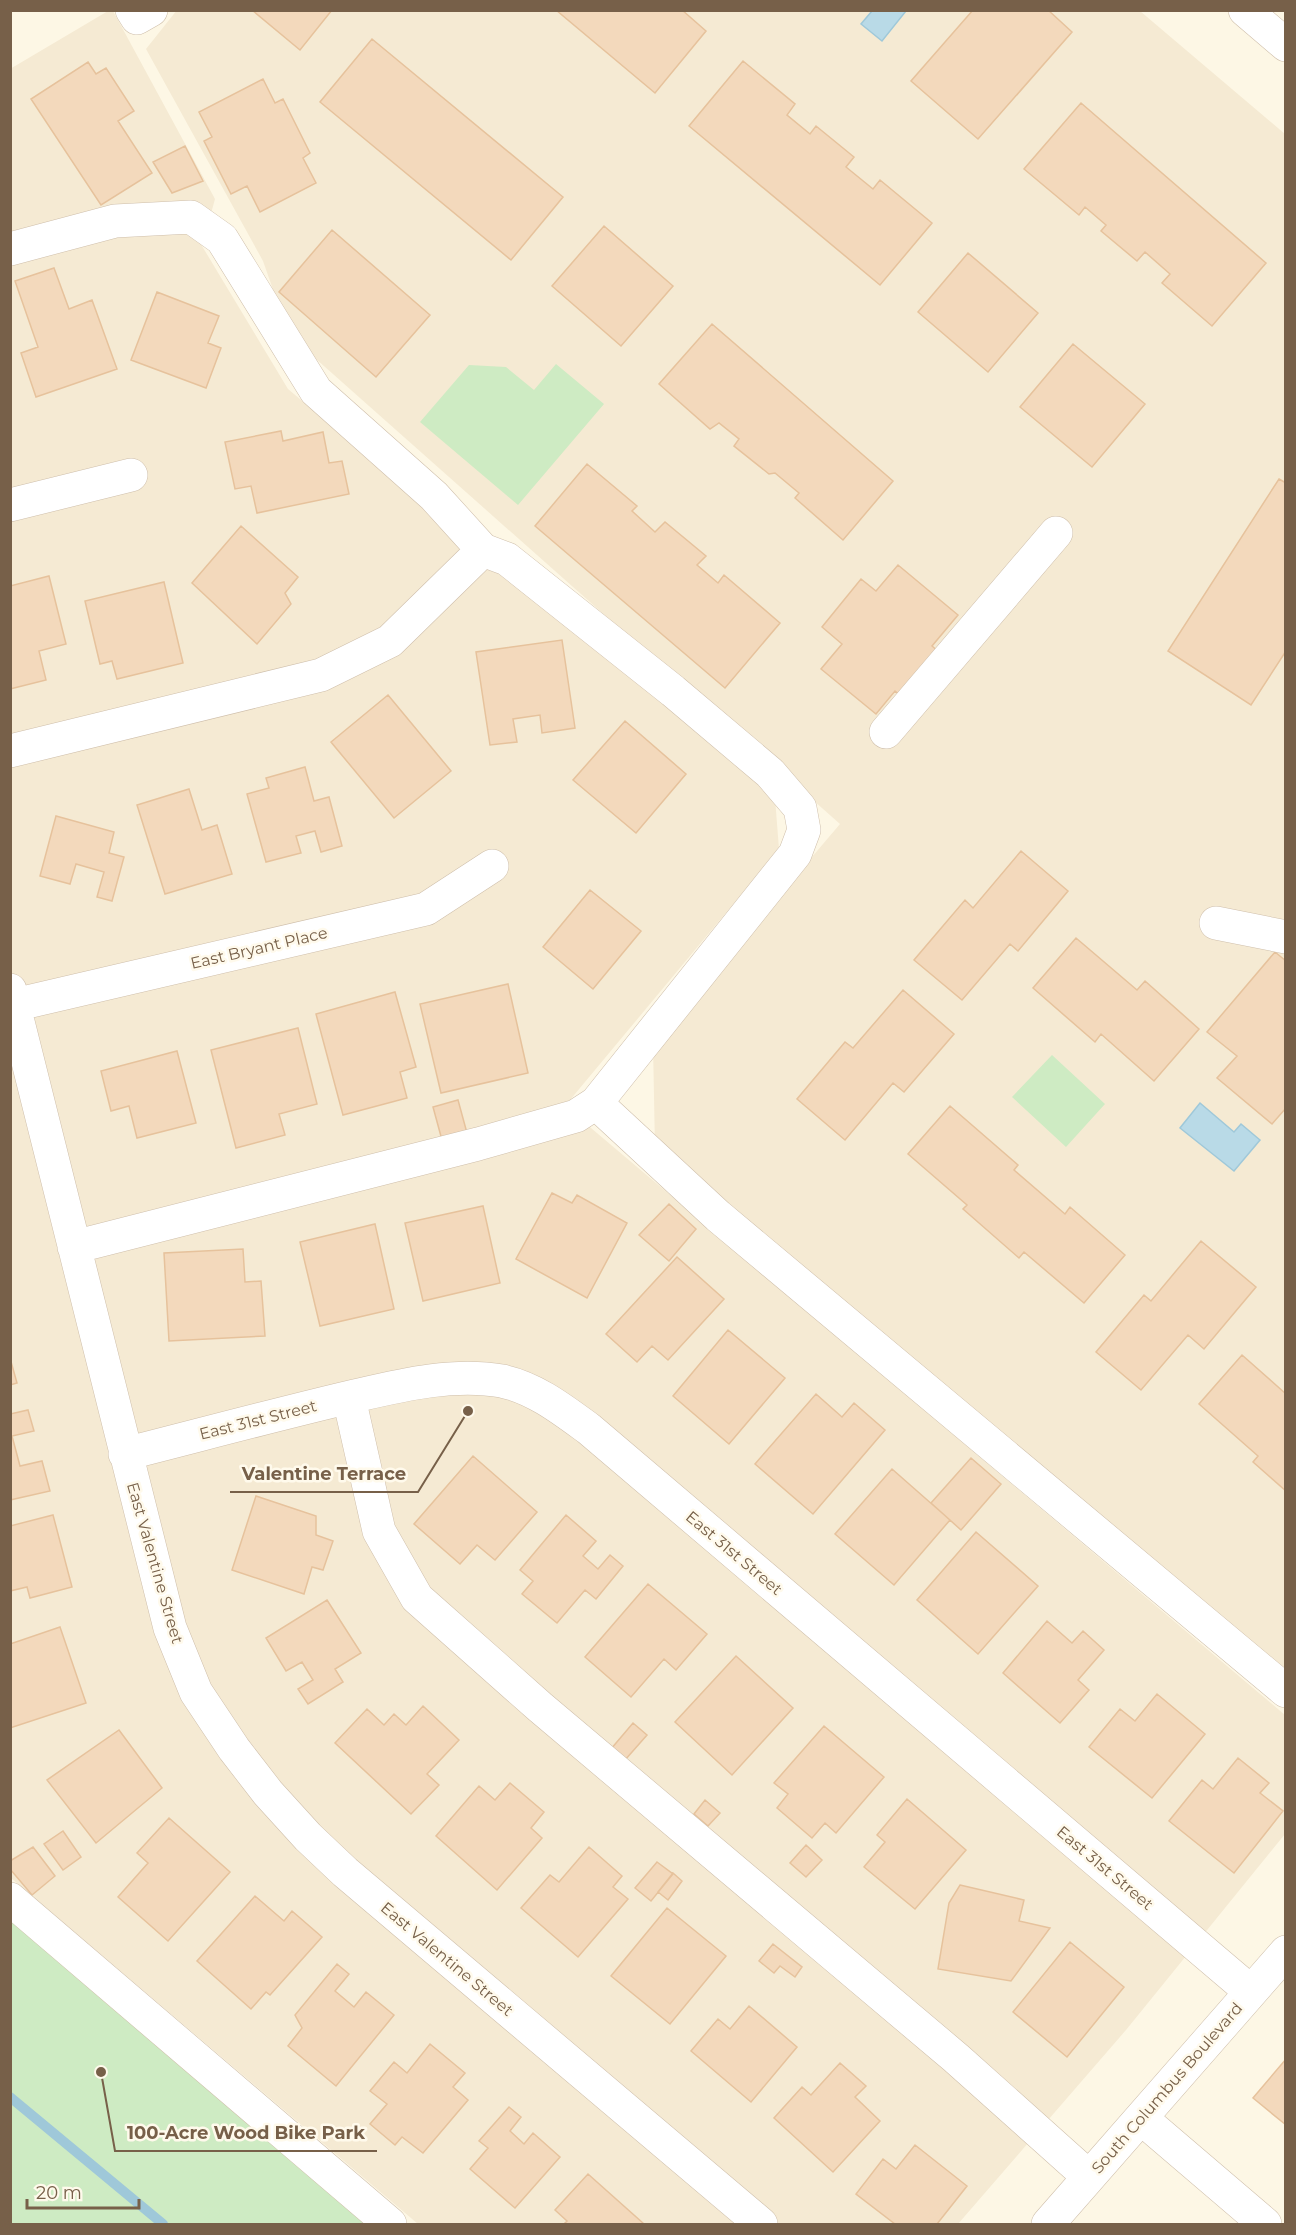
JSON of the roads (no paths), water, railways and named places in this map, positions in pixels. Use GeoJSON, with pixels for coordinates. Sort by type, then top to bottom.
{"type":"FeatureCollection","features":[{"type":"Feature","properties":{"kind":"street"},"geometry":{"type":"LineString","coordinates":[[132,10],[137,18],[151,10]]}},
{"type":"Feature","properties":{"kind":"street"},"geometry":{"type":"LineString","coordinates":[[1245,10],[1286,45]]}},
{"type":"Feature","properties":{"kind":"street"},"geometry":{"type":"LineString","coordinates":[[10,249],[115,221],[191,217],[222,238],[316,392],[434,496],[483,550],[507,559],[664,684],[770,773],[800,808],[804,830],[795,854],[596,1103],[576,1116],[478,1144],[74,1248]]}},
{"type":"Feature","properties":{"kind":"street"},"geometry":{"type":"LineString","coordinates":[[10,504],[131,475]]}},
{"type":"Feature","properties":{"kind":"street"},"geometry":{"type":"LineString","coordinates":[[886,732],[1056,533]]}},
{"type":"Feature","properties":{"kind":"street"},"geometry":{"type":"LineString","coordinates":[[10,752],[321,675],[390,641],[483,550]]}},
{"type":"Feature","properties":{"kind":"street","name":"East Bryant Place"},"geometry":{"type":"LineString","coordinates":[[12,998],[426,909],[492,866]]}},
{"type":"Feature","properties":{"kind":"street"},"geometry":{"type":"LineString","coordinates":[[1216,923],[1286,937]]}},
{"type":"Feature","properties":{"kind":"street","name":"East Valentine Street"},"geometry":{"type":"LineString","coordinates":[[12,998],[170,1628],[196,1692],[234,1749],[268,1793],[308,1837],[345,1872],[760,2224]]}},
{"type":"Feature","properties":{"kind":"street"},"geometry":{"type":"LineString","coordinates":[[596,1103],[718,1216],[1286,1691]]}},
{"type":"Feature","properties":{"kind":"street","name":"East 31st Street"},"geometry":{"type":"LineString","coordinates":[[125,1454],[349,1398],[427,1382],[478,1379],[503,1381],[529,1390],[557,1406],[589,1430],[1250,1992]]}},
{"type":"Feature","properties":{"kind":"street"},"geometry":{"type":"LineString","coordinates":[[349,1398],[379,1531],[417,1598],[540,1707],[956,2058],[1089,2177]]}},
{"type":"Feature","properties":{"kind":"street"},"geometry":{"type":"LineString","coordinates":[[10,1899],[390,2224]]}},
{"type":"Feature","properties":{"kind":"street","name":"South Columbus Boulevard"},"geometry":{"type":"LineString","coordinates":[[1048,2224],[1286,1952]]}},
{"type":"Feature","properties":{"kind":"street"},"geometry":{"type":"LineString","coordinates":[[1141,2118],[1266,2224]]}},
{"type":"Feature","properties":{"kind":"water"},"geometry":{"type":"Polygon","coordinates":[[[872,11],[906,11],[882,41],[861,24],[872,11]]]}},
{"type":"Feature","properties":{"kind":"water"},"geometry":{"type":"Polygon","coordinates":[[[1200,1103],[1234,1132],[1241,1124],[1260,1140],[1234,1171],[1180,1128],[1200,1103]]]}},
{"type":"Feature","properties":{"kind":"waterway"},"geometry":{"type":"LineString","coordinates":[[10,2097],[163,2224]]}},
{"type":"Feature","properties":{"kind":"place","name":"Valentine Terrace"},"geometry":{"type":"Point","coordinates":[468,1411]}},
{"type":"Feature","properties":{"kind":"place","name":"100-Acre Wood Bike Park"},"geometry":{"type":"Point","coordinates":[101,2072]}}]}
